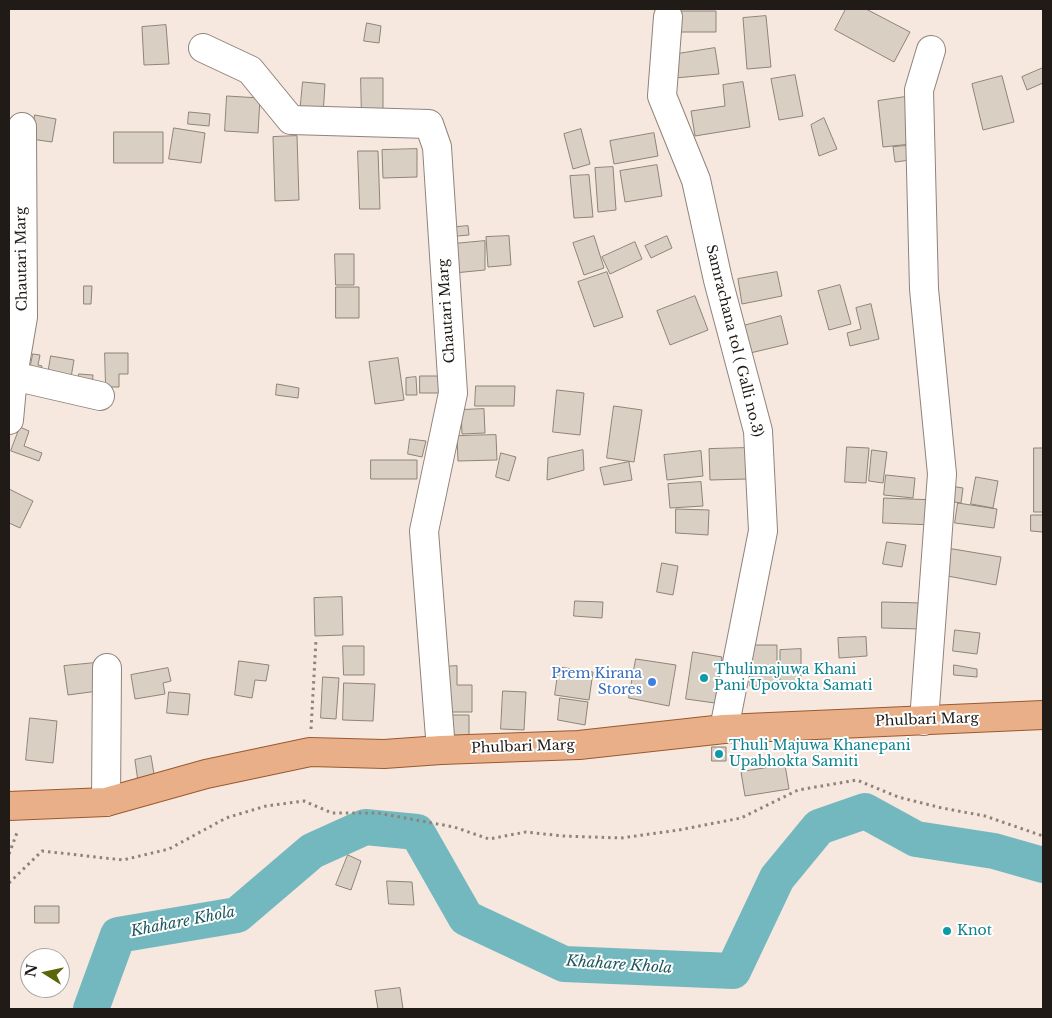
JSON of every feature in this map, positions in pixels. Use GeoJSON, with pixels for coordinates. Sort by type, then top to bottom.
{"type":"FeatureCollection","features":[{"type":"Feature","properties":{"kind":"main road","name":"Phulbari Marg"},"geometry":{"type":"LineString","coordinates":[[9,806],[106,802],[206,774],[310,752],[384,754],[441,750],[579,746],[724,729],[1043,715]]}},
{"type":"Feature","properties":{"kind":"street","name":"Samrachana tol ( Galli no.3)"},"geometry":{"type":"LineString","coordinates":[[668,17],[662,96],[696,180],[718,280],[758,431],[763,531],[724,729]]}},
{"type":"Feature","properties":{"kind":"street","name":"Chautari Marg"},"geometry":{"type":"LineString","coordinates":[[203,48],[250,70],[291,120],[429,124],[437,147],[453,393],[424,530],[441,750]]}},
{"type":"Feature","properties":{"kind":"street"},"geometry":{"type":"LineString","coordinates":[[924,721],[942,474],[924,289],[919,90],[932,50]]}},
{"type":"Feature","properties":{"kind":"street","name":"Chautari Marg"},"geometry":{"type":"LineString","coordinates":[[9,420],[13,376],[23,317],[22,127]]}},
{"type":"Feature","properties":{"kind":"street"},"geometry":{"type":"LineString","coordinates":[[13,376],[100,396]]}},
{"type":"Feature","properties":{"kind":"street"},"geometry":{"type":"LineString","coordinates":[[106,802],[107,668]]}},
{"type":"Feature","properties":{"kind":"path"},"geometry":{"type":"LineString","coordinates":[[310,752],[316,640]]}},
{"type":"Feature","properties":{"kind":"path"},"geometry":{"type":"LineString","coordinates":[[9,883],[42,851],[123,860],[168,850],[226,818],[266,806],[304,801],[332,813],[378,813],[454,827],[489,839],[526,832],[563,836],[621,838],[679,830],[741,818],[798,790],[857,780],[898,797],[985,816],[1043,836]]}},
{"type":"Feature","properties":{"kind":"building"},"geometry":{"type":"Polygon","coordinates":[[[846,9],[866,9],[910,32],[894,62],[835,30],[846,9]]]}},
{"type":"Feature","properties":{"kind":"building"},"geometry":{"type":"Polygon","coordinates":[[[681,11],[716,11],[716,32],[681,32],[681,11]]]}},
{"type":"Feature","properties":{"kind":"building"},"geometry":{"type":"Polygon","coordinates":[[[766,16],[771,67],[747,69],[743,18],[766,16]]]}},
{"type":"Feature","properties":{"kind":"building"},"geometry":{"type":"Polygon","coordinates":[[[367,23],[381,26],[379,43],[364,41],[367,23]]]}},
{"type":"Feature","properties":{"kind":"building"},"geometry":{"type":"Polygon","coordinates":[[[166,25],[169,64],[144,65],[142,27],[166,25]]]}},
{"type":"Feature","properties":{"kind":"building"},"geometry":{"type":"Polygon","coordinates":[[[715,48],[719,74],[675,78],[671,55],[715,48]]]}},
{"type":"Feature","properties":{"kind":"building"},"geometry":{"type":"Polygon","coordinates":[[[1043,68],[1043,83],[1027,90],[1022,77],[1043,68]]]}},
{"type":"Feature","properties":{"kind":"building"},"geometry":{"type":"Polygon","coordinates":[[[795,75],[803,116],[779,120],[771,79],[795,75]]]}},
{"type":"Feature","properties":{"kind":"building"},"geometry":{"type":"Polygon","coordinates":[[[1002,76],[1014,122],[983,130],[972,84],[1002,76]]]}},
{"type":"Feature","properties":{"kind":"building"},"geometry":{"type":"Polygon","coordinates":[[[361,78],[383,78],[383,119],[362,120],[361,78]]]}},
{"type":"Feature","properties":{"kind":"building"},"geometry":{"type":"Polygon","coordinates":[[[303,82],[325,84],[323,115],[300,113],[303,82]]]}},
{"type":"Feature","properties":{"kind":"building"},"geometry":{"type":"Polygon","coordinates":[[[743,82],[750,127],[695,136],[691,111],[725,106],[723,85],[743,82]]]}},
{"type":"Feature","properties":{"kind":"building"},"geometry":{"type":"Polygon","coordinates":[[[227,96],[260,98],[258,133],[225,131],[227,96]]]}},
{"type":"Feature","properties":{"kind":"building"},"geometry":{"type":"Polygon","coordinates":[[[905,97],[911,144],[883,147],[878,101],[905,97]]]}},
{"type":"Feature","properties":{"kind":"building"},"geometry":{"type":"Polygon","coordinates":[[[189,112],[210,114],[209,126],[188,124],[189,112]]]}},
{"type":"Feature","properties":{"kind":"building"},"geometry":{"type":"Polygon","coordinates":[[[35,115],[56,119],[52,142],[31,139],[35,115]]]}},
{"type":"Feature","properties":{"kind":"building"},"geometry":{"type":"Polygon","coordinates":[[[824,118],[837,149],[819,156],[811,125],[824,118]]]}},
{"type":"Feature","properties":{"kind":"building"},"geometry":{"type":"Polygon","coordinates":[[[174,128],[205,133],[201,163],[169,159],[174,128]]]}},
{"type":"Feature","properties":{"kind":"building"},"geometry":{"type":"Polygon","coordinates":[[[581,129],[590,164],[573,169],[564,134],[581,129]]]}},
{"type":"Feature","properties":{"kind":"building"},"geometry":{"type":"Polygon","coordinates":[[[114,132],[163,132],[163,163],[114,163],[114,132]]]}},
{"type":"Feature","properties":{"kind":"building"},"geometry":{"type":"Polygon","coordinates":[[[654,133],[658,156],[614,164],[610,141],[654,133]]]}},
{"type":"Feature","properties":{"kind":"building"},"geometry":{"type":"Polygon","coordinates":[[[297,136],[299,200],[275,201],[273,137],[297,136]]]}},
{"type":"Feature","properties":{"kind":"building"},"geometry":{"type":"Polygon","coordinates":[[[917,145],[919,159],[895,162],[893,147],[917,145]]]}},
{"type":"Feature","properties":{"kind":"building"},"geometry":{"type":"Polygon","coordinates":[[[417,149],[417,177],[383,178],[382,150],[417,149]]]}},
{"type":"Feature","properties":{"kind":"building"},"geometry":{"type":"Polygon","coordinates":[[[358,151],[378,151],[380,209],[360,209],[358,151]]]}},
{"type":"Feature","properties":{"kind":"building"},"geometry":{"type":"Polygon","coordinates":[[[657,165],[662,196],[625,202],[620,171],[657,165]]]}},
{"type":"Feature","properties":{"kind":"building"},"geometry":{"type":"Polygon","coordinates":[[[613,167],[616,210],[598,212],[595,168],[613,167]]]}},
{"type":"Feature","properties":{"kind":"building"},"geometry":{"type":"Polygon","coordinates":[[[589,175],[593,217],[574,218],[570,176],[589,175]]]}},
{"type":"Feature","properties":{"kind":"building"},"geometry":{"type":"Polygon","coordinates":[[[468,226],[469,235],[446,237],[445,228],[468,226]]]}},
{"type":"Feature","properties":{"kind":"building"},"geometry":{"type":"Polygon","coordinates":[[[509,236],[511,265],[488,267],[486,237],[509,236]]]}},
{"type":"Feature","properties":{"kind":"building"},"geometry":{"type":"Polygon","coordinates":[[[594,236],[604,268],[584,275],[573,243],[594,236]]]}},
{"type":"Feature","properties":{"kind":"building"},"geometry":{"type":"Polygon","coordinates":[[[667,236],[672,248],[651,258],[645,246],[667,236]]]}},
{"type":"Feature","properties":{"kind":"building"},"geometry":{"type":"Polygon","coordinates":[[[485,241],[485,270],[454,273],[453,244],[485,241]]]}},
{"type":"Feature","properties":{"kind":"building"},"geometry":{"type":"Polygon","coordinates":[[[635,242],[642,259],[610,274],[602,257],[635,242]]]}},
{"type":"Feature","properties":{"kind":"building"},"geometry":{"type":"Polygon","coordinates":[[[335,254],[354,254],[354,285],[336,285],[335,254]]]}},
{"type":"Feature","properties":{"kind":"building"},"geometry":{"type":"Polygon","coordinates":[[[607,272],[623,317],[594,327],[578,282],[607,272]]]}},
{"type":"Feature","properties":{"kind":"building"},"geometry":{"type":"Polygon","coordinates":[[[777,272],[782,296],[742,304],[738,279],[777,272]]]}},
{"type":"Feature","properties":{"kind":"building"},"geometry":{"type":"Polygon","coordinates":[[[840,285],[851,324],[829,330],[818,291],[840,285]]]}},
{"type":"Feature","properties":{"kind":"building"},"geometry":{"type":"Polygon","coordinates":[[[84,286],[92,286],[91,304],[84,304],[84,286]]]}},
{"type":"Feature","properties":{"kind":"building"},"geometry":{"type":"Polygon","coordinates":[[[336,287],[359,287],[359,318],[336,318],[336,287]]]}},
{"type":"Feature","properties":{"kind":"building"},"geometry":{"type":"Polygon","coordinates":[[[695,296],[708,330],[670,345],[657,311],[695,296]]]}},
{"type":"Feature","properties":{"kind":"building"},"geometry":{"type":"Polygon","coordinates":[[[871,304],[879,339],[850,346],[847,333],[861,329],[856,308],[871,304]]]}},
{"type":"Feature","properties":{"kind":"building"},"geometry":{"type":"Polygon","coordinates":[[[781,316],[788,344],[746,354],[739,327],[781,316]]]}},
{"type":"Feature","properties":{"kind":"building"},"geometry":{"type":"Polygon","coordinates":[[[105,353],[128,353],[128,374],[119,374],[119,387],[106,387],[105,353]]]}},
{"type":"Feature","properties":{"kind":"building"},"geometry":{"type":"Polygon","coordinates":[[[33,354],[40,355],[38,365],[42,366],[41,372],[30,370],[33,354]]]}},
{"type":"Feature","properties":{"kind":"building"},"geometry":{"type":"Polygon","coordinates":[[[51,356],[74,360],[70,383],[47,380],[51,356]]]}},
{"type":"Feature","properties":{"kind":"building"},"geometry":{"type":"Polygon","coordinates":[[[398,358],[404,400],[375,404],[369,362],[398,358]]]}},
{"type":"Feature","properties":{"kind":"building"},"geometry":{"type":"Polygon","coordinates":[[[79,374],[93,375],[92,389],[77,387],[79,374]]]}},
{"type":"Feature","properties":{"kind":"building"},"geometry":{"type":"Polygon","coordinates":[[[420,376],[439,376],[439,393],[420,393],[420,376]]]}},
{"type":"Feature","properties":{"kind":"building"},"geometry":{"type":"Polygon","coordinates":[[[416,377],[417,395],[406,395],[406,378],[416,377]]]}},
{"type":"Feature","properties":{"kind":"building"},"geometry":{"type":"Polygon","coordinates":[[[277,384],[299,388],[298,398],[276,395],[277,384]]]}},
{"type":"Feature","properties":{"kind":"building"},"geometry":{"type":"Polygon","coordinates":[[[476,386],[515,386],[514,406],[475,406],[476,386]]]}},
{"type":"Feature","properties":{"kind":"building"},"geometry":{"type":"Polygon","coordinates":[[[557,390],[584,393],[580,435],[553,432],[557,390]]]}},
{"type":"Feature","properties":{"kind":"building"},"geometry":{"type":"Polygon","coordinates":[[[614,406],[642,410],[634,462],[607,458],[614,406]]]}},
{"type":"Feature","properties":{"kind":"building"},"geometry":{"type":"Polygon","coordinates":[[[484,409],[485,433],[462,434],[461,410],[484,409]]]}},
{"type":"Feature","properties":{"kind":"building"},"geometry":{"type":"Polygon","coordinates":[[[20,427],[29,431],[24,446],[42,453],[39,461],[11,451],[20,427]]]}},
{"type":"Feature","properties":{"kind":"building"},"geometry":{"type":"Polygon","coordinates":[[[496,435],[497,460],[458,461],[457,436],[496,435]]]}},
{"type":"Feature","properties":{"kind":"building"},"geometry":{"type":"Polygon","coordinates":[[[410,439],[426,441],[422,457],[408,454],[410,439]]]}},
{"type":"Feature","properties":{"kind":"building"},"geometry":{"type":"Polygon","coordinates":[[[847,447],[869,448],[866,483],[845,482],[847,447]]]}},
{"type":"Feature","properties":{"kind":"building"},"geometry":{"type":"Polygon","coordinates":[[[746,448],[747,479],[710,480],[709,449],[746,448]]]}},
{"type":"Feature","properties":{"kind":"building"},"geometry":{"type":"Polygon","coordinates":[[[1034,448],[1043,448],[1043,512],[1034,512],[1034,448]]]}},
{"type":"Feature","properties":{"kind":"building"},"geometry":{"type":"Polygon","coordinates":[[[583,450],[584,470],[547,480],[548,458],[583,450]]]}},
{"type":"Feature","properties":{"kind":"building"},"geometry":{"type":"Polygon","coordinates":[[[872,450],[887,452],[883,483],[869,481],[872,450]]]}},
{"type":"Feature","properties":{"kind":"building"},"geometry":{"type":"Polygon","coordinates":[[[701,451],[703,476],[667,480],[664,455],[701,451]]]}},
{"type":"Feature","properties":{"kind":"building"},"geometry":{"type":"Polygon","coordinates":[[[501,453],[516,457],[509,481],[496,477],[501,453]]]}},
{"type":"Feature","properties":{"kind":"building"},"geometry":{"type":"Polygon","coordinates":[[[371,460],[417,460],[417,479],[371,479],[371,460]]]}},
{"type":"Feature","properties":{"kind":"building"},"geometry":{"type":"Polygon","coordinates":[[[629,462],[632,480],[604,485],[600,468],[629,462]]]}},
{"type":"Feature","properties":{"kind":"building"},"geometry":{"type":"Polygon","coordinates":[[[886,475],[915,478],[913,498],[884,495],[886,475]]]}},
{"type":"Feature","properties":{"kind":"building"},"geometry":{"type":"Polygon","coordinates":[[[976,477],[998,481],[993,508],[971,504],[976,477]]]}},
{"type":"Feature","properties":{"kind":"building"},"geometry":{"type":"Polygon","coordinates":[[[701,482],[703,506],[670,508],[668,484],[701,482]]]}},
{"type":"Feature","properties":{"kind":"building"},"geometry":{"type":"Polygon","coordinates":[[[950,486],[963,488],[961,503],[948,501],[950,486]]]}},
{"type":"Feature","properties":{"kind":"building"},"geometry":{"type":"Polygon","coordinates":[[[9,489],[33,501],[20,528],[9,523],[9,489]]]}},
{"type":"Feature","properties":{"kind":"building"},"geometry":{"type":"Polygon","coordinates":[[[884,498],[936,500],[934,525],[883,523],[884,498]]]}},
{"type":"Feature","properties":{"kind":"building"},"geometry":{"type":"Polygon","coordinates":[[[958,503],[997,509],[994,528],[955,523],[958,503]]]}},
{"type":"Feature","properties":{"kind":"building"},"geometry":{"type":"Polygon","coordinates":[[[676,509],[709,510],[708,535],[676,533],[676,509]]]}},
{"type":"Feature","properties":{"kind":"building"},"geometry":{"type":"Polygon","coordinates":[[[1031,515],[1043,515],[1043,532],[1031,531],[1031,515]]]}},
{"type":"Feature","properties":{"kind":"building"},"geometry":{"type":"Polygon","coordinates":[[[887,542],[906,545],[902,567],[883,564],[887,542]]]}},
{"type":"Feature","properties":{"kind":"building"},"geometry":{"type":"Polygon","coordinates":[[[947,548],[1001,557],[996,585],[942,575],[947,548]]]}},
{"type":"Feature","properties":{"kind":"building"},"geometry":{"type":"Polygon","coordinates":[[[662,563],[678,566],[673,595],[657,592],[662,563]]]}},
{"type":"Feature","properties":{"kind":"building"},"geometry":{"type":"Polygon","coordinates":[[[342,597],[343,635],[315,636],[314,598],[342,597]]]}},
{"type":"Feature","properties":{"kind":"building"},"geometry":{"type":"Polygon","coordinates":[[[575,601],[603,602],[602,618],[574,616],[575,601]]]}},
{"type":"Feature","properties":{"kind":"building"},"geometry":{"type":"Polygon","coordinates":[[[882,602],[923,603],[922,629],[882,628],[882,602]]]}},
{"type":"Feature","properties":{"kind":"building"},"geometry":{"type":"Polygon","coordinates":[[[955,630],[980,633],[977,654],[953,651],[955,630]]]}},
{"type":"Feature","properties":{"kind":"building"},"geometry":{"type":"Polygon","coordinates":[[[866,637],[867,656],[839,658],[838,638],[866,637]]]}},
{"type":"Feature","properties":{"kind":"building"},"geometry":{"type":"Polygon","coordinates":[[[750,645],[777,645],[777,686],[750,686],[750,645]]]}},
{"type":"Feature","properties":{"kind":"building"},"geometry":{"type":"Polygon","coordinates":[[[343,646],[364,646],[364,675],[344,675],[343,646]]]}},
{"type":"Feature","properties":{"kind":"building"},"geometry":{"type":"Polygon","coordinates":[[[801,649],[801,683],[780,683],[780,650],[801,649]]]}},
{"type":"Feature","properties":{"kind":"building","name":"Thulimajuwa Khani Pani Upovokta Samati"},"geometry":{"type":"Polygon","coordinates":[[[693,652],[722,657],[715,703],[686,699],[693,652]]]}},
{"type":"Feature","properties":{"kind":"building","name":"Prem Kirana Stores"},"geometry":{"type":"Polygon","coordinates":[[[636,659],[676,665],[669,706],[629,698],[636,659]]]}},
{"type":"Feature","properties":{"kind":"building"},"geometry":{"type":"Polygon","coordinates":[[[239,661],[269,665],[266,681],[255,680],[252,698],[235,695],[239,661]]]}},
{"type":"Feature","properties":{"kind":"building"},"geometry":{"type":"Polygon","coordinates":[[[95,663],[98,691],[68,695],[64,666],[95,663]]]}},
{"type":"Feature","properties":{"kind":"building"},"geometry":{"type":"Polygon","coordinates":[[[954,665],[977,669],[977,677],[954,675],[954,665]]]}},
{"type":"Feature","properties":{"kind":"building"},"geometry":{"type":"Polygon","coordinates":[[[457,666],[457,685],[472,685],[472,712],[444,712],[443,667],[457,666]]]}},
{"type":"Feature","properties":{"kind":"building"},"geometry":{"type":"Polygon","coordinates":[[[559,667],[593,672],[589,700],[555,695],[559,667]]]}},
{"type":"Feature","properties":{"kind":"building"},"geometry":{"type":"Polygon","coordinates":[[[168,668],[171,681],[163,683],[165,694],[135,699],[131,675],[168,668]]]}},
{"type":"Feature","properties":{"kind":"building"},"geometry":{"type":"Polygon","coordinates":[[[323,677],[339,678],[336,719],[321,718],[323,677]]]}},
{"type":"Feature","properties":{"kind":"building"},"geometry":{"type":"Polygon","coordinates":[[[344,683],[375,684],[373,721],[343,720],[344,683]]]}},
{"type":"Feature","properties":{"kind":"building"},"geometry":{"type":"Polygon","coordinates":[[[503,691],[526,692],[524,730],[501,729],[503,691]]]}},
{"type":"Feature","properties":{"kind":"building"},"geometry":{"type":"Polygon","coordinates":[[[169,692],[190,694],[188,715],[167,713],[169,692]]]}},
{"type":"Feature","properties":{"kind":"building"},"geometry":{"type":"Polygon","coordinates":[[[560,698],[588,702],[585,725],[558,720],[560,698]]]}},
{"type":"Feature","properties":{"kind":"building"},"geometry":{"type":"Polygon","coordinates":[[[448,715],[469,715],[469,739],[447,739],[448,715]]]}},
{"type":"Feature","properties":{"kind":"building"},"geometry":{"type":"Polygon","coordinates":[[[30,718],[57,721],[53,763],[26,760],[30,718]]]}},
{"type":"Feature","properties":{"kind":"building","name":"Thuli Majuwa Khanepani Upabhokta Samiti"},"geometry":{"type":"Polygon","coordinates":[[[712,747],[726,747],[726,761],[712,761],[712,747]]]}},
{"type":"Feature","properties":{"kind":"building"},"geometry":{"type":"Polygon","coordinates":[[[151,756],[155,780],[138,782],[135,760],[151,756]]]}},
{"type":"Feature","properties":{"kind":"building"},"geometry":{"type":"Polygon","coordinates":[[[785,765],[789,789],[745,796],[741,772],[785,765]]]}},
{"type":"Feature","properties":{"kind":"building"},"geometry":{"type":"Polygon","coordinates":[[[348,855],[361,861],[351,890],[336,885],[348,855]]]}},
{"type":"Feature","properties":{"kind":"building"},"geometry":{"type":"Polygon","coordinates":[[[387,881],[412,882],[414,905],[389,904],[387,881]]]}},
{"type":"Feature","properties":{"kind":"building"},"geometry":{"type":"Polygon","coordinates":[[[35,906],[59,906],[59,923],[35,923],[35,906]]]}},
{"type":"Feature","properties":{"kind":"building"},"geometry":{"type":"Polygon","coordinates":[[[400,988],[403,1009],[378,1009],[375,991],[400,988]]]}},
{"type":"Feature","properties":{"kind":"waterway","name":"Khahare Khola"},"geometry":{"type":"LineString","coordinates":[[91,1009],[118,935],[237,915],[312,851],[365,827],[417,832],[466,918],[564,964],[733,971],[777,878],[819,827],[865,811],[916,839],[994,851],[1043,865]]}},
{"type":"Feature","properties":{"kind":"place","name":"Thulimajuwa Khani Pani Upovokta Samati"},"geometry":{"type":"Point","coordinates":[704,678]}},
{"type":"Feature","properties":{"kind":"place","name":"Prem Kirana Stores"},"geometry":{"type":"Point","coordinates":[652,682]}},
{"type":"Feature","properties":{"kind":"place","name":"Thuli Majuwa Khanepani Upabhokta Samiti"},"geometry":{"type":"Point","coordinates":[719,754]}},
{"type":"Feature","properties":{"kind":"place","name":"Knot"},"geometry":{"type":"Point","coordinates":[947,931]}}]}
